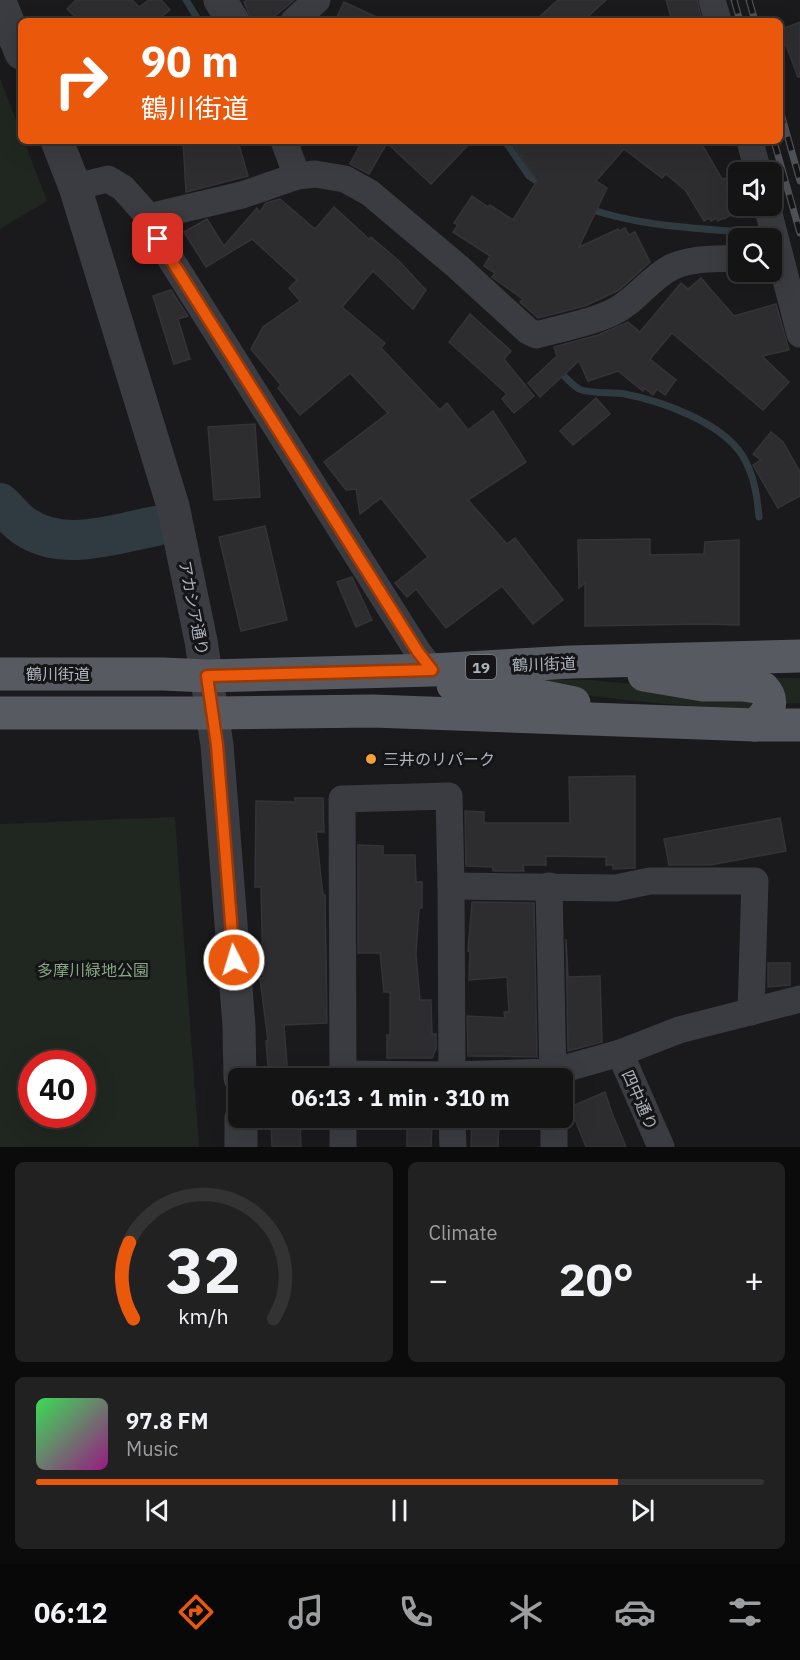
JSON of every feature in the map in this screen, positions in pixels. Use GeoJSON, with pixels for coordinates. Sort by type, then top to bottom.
{"type":"FeatureCollection","features":[{"type":"Feature","properties":{"kind":"main road","name":"鶴川街道"},"geometry":{"type":"LineString","coordinates":[[0,674],[207,676],[800,656]]}},
{"type":"Feature","properties":{"kind":"main road","name":"19"},"geometry":{"type":"LineString","coordinates":[[571,662],[703,685],[763,687],[769,695],[770,702],[764,717],[755,725]]}},
{"type":"Feature","properties":{"kind":"main road","name":"19"},"geometry":{"type":"LineString","coordinates":[[432,670],[448,684],[457,686],[510,690],[670,722]]}},
{"type":"Feature","properties":{"kind":"main road","name":"19"},"geometry":{"type":"LineString","coordinates":[[0,712],[373,711],[800,725]]}},
{"type":"Feature","properties":{"kind":"street"},"geometry":{"type":"LineString","coordinates":[[220,0],[231,18]]}},
{"type":"Feature","properties":{"kind":"street"},"geometry":{"type":"LineString","coordinates":[[297,18],[317,0]]}},
{"type":"Feature","properties":{"kind":"street"},"geometry":{"type":"LineString","coordinates":[[712,0],[717,18]]}},
{"type":"Feature","properties":{"kind":"street"},"geometry":{"type":"LineString","coordinates":[[0,2],[18,46]]}},
{"type":"Feature","properties":{"kind":"street","name":"アカシア通り"},"geometry":{"type":"LineString","coordinates":[[58,144],[75,187],[173,506],[207,676],[217,745],[239,1026],[240,1068]]}},
{"type":"Feature","properties":{"kind":"street"},"geometry":{"type":"LineString","coordinates":[[285,144],[297,176]]}},
{"type":"Feature","properties":{"kind":"street"},"geometry":{"type":"LineString","coordinates":[[751,144],[755,162]]}},
{"type":"Feature","properties":{"kind":"street"},"geometry":{"type":"LineString","coordinates":[[148,220],[242,195],[297,176],[315,174],[345,179],[370,193],[458,267],[528,331],[536,335],[611,314],[670,268],[687,262],[728,258]]}},
{"type":"Feature","properties":{"kind":"street"},"geometry":{"type":"LineString","coordinates":[[75,187],[108,179],[123,188],[148,220],[418,652],[432,670]]}},
{"type":"Feature","properties":{"kind":"street"},"geometry":{"type":"LineString","coordinates":[[770,216],[784,262],[800,334]]}},
{"type":"Feature","properties":{"kind":"street"},"geometry":{"type":"LineString","coordinates":[[343,1068],[342,799],[449,796],[452,1068]]}},
{"type":"Feature","properties":{"kind":"street"},"geometry":{"type":"LineString","coordinates":[[451,886],[616,888],[650,881],[755,881],[751,1012]]}},
{"type":"Feature","properties":{"kind":"street"},"geometry":{"type":"LineString","coordinates":[[549,886],[553,1068]]}},
{"type":"Feature","properties":{"kind":"street"},"geometry":{"type":"LineString","coordinates":[[573,1068],[679,1030],[800,999]]}},
{"type":"Feature","properties":{"kind":"street","name":"四中通り"},"geometry":{"type":"LineString","coordinates":[[620,1053],[661,1147]]}},
{"type":"Feature","properties":{"kind":"street"},"geometry":{"type":"LineString","coordinates":[[241,1128],[241,1147]]}},
{"type":"Feature","properties":{"kind":"street"},"geometry":{"type":"LineString","coordinates":[[343,1128],[343,1147]]}},
{"type":"Feature","properties":{"kind":"street"},"geometry":{"type":"LineString","coordinates":[[452,1128],[453,1147]]}},
{"type":"Feature","properties":{"kind":"street"},"geometry":{"type":"LineString","coordinates":[[554,1128],[554,1147]]}},
{"type":"Feature","properties":{"kind":"green space"},"geometry":{"type":"Polygon","coordinates":[[[0,78],[18,125],[18,144],[25,144],[47,201],[0,229],[0,78]]]}},
{"type":"Feature","properties":{"kind":"green space"},"geometry":{"type":"Polygon","coordinates":[[[769,678],[800,678],[800,703],[777,704],[769,678]]]}},
{"type":"Feature","properties":{"kind":"green space"},"geometry":{"type":"Polygon","coordinates":[[[506,680],[589,680],[668,687],[747,689],[760,709],[632,701],[537,687],[506,680]]]}},
{"type":"Feature","properties":{"kind":"green space","name":"多摩川緑地公園"},"geometry":{"type":"Polygon","coordinates":[[[175,817],[199,1147],[0,1147],[0,824],[175,817]]]}},
{"type":"Feature","properties":{"kind":"building"},"geometry":{"type":"Polygon","coordinates":[[[76,0],[132,0],[139,7],[149,0],[161,0],[170,10],[160,18],[77,18],[67,9],[76,0]]]}},
{"type":"Feature","properties":{"kind":"building"},"geometry":{"type":"Polygon","coordinates":[[[247,0],[294,0],[273,18],[251,18],[244,2],[247,0]]]}},
{"type":"Feature","properties":{"kind":"building"},"geometry":{"type":"Polygon","coordinates":[[[558,0],[606,0],[586,18],[538,18],[558,0]]]}},
{"type":"Feature","properties":{"kind":"building"},"geometry":{"type":"Polygon","coordinates":[[[666,0],[697,0],[701,18],[671,18],[666,0]]]}},
{"type":"Feature","properties":{"kind":"building"},"geometry":{"type":"Polygon","coordinates":[[[344,2],[379,18],[336,18],[344,2]]]}},
{"type":"Feature","properties":{"kind":"building"},"geometry":{"type":"Polygon","coordinates":[[[800,22],[800,77],[798,77],[783,38],[783,29],[800,22]]]}},
{"type":"Feature","properties":{"kind":"building"},"geometry":{"type":"Polygon","coordinates":[[[183,144],[239,144],[248,176],[186,192],[183,144]]]}},
{"type":"Feature","properties":{"kind":"building"},"geometry":{"type":"Polygon","coordinates":[[[360,144],[386,144],[369,174],[350,164],[360,144]]]}},
{"type":"Feature","properties":{"kind":"building"},"geometry":{"type":"Polygon","coordinates":[[[388,144],[469,144],[431,184],[388,144]]]}},
{"type":"Feature","properties":{"kind":"building"},"geometry":{"type":"Polygon","coordinates":[[[513,144],[702,144],[722,179],[728,178],[729,216],[718,221],[716,218],[711,221],[709,218],[704,221],[686,191],[666,174],[662,178],[624,149],[596,181],[607,188],[579,247],[625,228],[629,235],[635,232],[650,262],[619,290],[585,306],[538,318],[520,302],[523,299],[492,277],[495,273],[484,266],[490,256],[453,232],[458,225],[454,223],[472,196],[513,220],[537,181],[513,144]]]}},
{"type":"Feature","properties":{"kind":"building"},"geometry":{"type":"Polygon","coordinates":[[[280,199],[315,229],[334,207],[369,239],[371,237],[399,261],[426,290],[413,309],[373,271],[342,307],[385,343],[381,348],[440,410],[447,403],[468,430],[493,411],[526,462],[468,500],[507,544],[515,538],[563,600],[533,624],[502,586],[446,628],[416,589],[407,597],[395,583],[428,557],[381,498],[360,514],[356,489],[346,490],[324,462],[388,413],[350,373],[300,415],[278,388],[281,385],[251,349],[263,327],[300,301],[289,288],[297,280],[252,239],[206,267],[184,232],[207,219],[224,246],[257,208],[259,213],[266,203],[280,199]]]}},
{"type":"Feature","properties":{"kind":"building"},"geometry":{"type":"Polygon","coordinates":[[[701,278],[734,316],[776,304],[789,350],[762,356],[789,382],[763,410],[672,333],[650,359],[676,380],[665,395],[657,389],[653,395],[644,388],[643,391],[618,371],[588,381],[579,361],[540,397],[528,383],[557,356],[554,347],[598,335],[628,322],[640,332],[681,283],[688,289],[701,278]]]}},
{"type":"Feature","properties":{"kind":"building"},"geometry":{"type":"Polygon","coordinates":[[[171,290],[188,316],[178,319],[190,359],[174,364],[153,296],[171,290]]]}},
{"type":"Feature","properties":{"kind":"building"},"geometry":{"type":"Polygon","coordinates":[[[470,314],[511,351],[504,359],[534,396],[514,413],[502,399],[507,394],[449,342],[470,314]]]}},
{"type":"Feature","properties":{"kind":"building"},"geometry":{"type":"Polygon","coordinates":[[[596,398],[610,414],[573,445],[560,431],[596,398]]]}},
{"type":"Feature","properties":{"kind":"building"},"geometry":{"type":"Polygon","coordinates":[[[255,424],[260,497],[214,500],[208,427],[255,424]]]}},
{"type":"Feature","properties":{"kind":"building"},"geometry":{"type":"Polygon","coordinates":[[[771,432],[783,442],[800,472],[800,496],[778,508],[753,465],[761,460],[753,454],[771,432]]]}},
{"type":"Feature","properties":{"kind":"building"},"geometry":{"type":"Polygon","coordinates":[[[265,526],[287,620],[241,631],[219,537],[265,526]]]}},
{"type":"Feature","properties":{"kind":"building"},"geometry":{"type":"Polygon","coordinates":[[[650,539],[650,555],[704,554],[705,542],[739,540],[739,625],[585,626],[585,583],[579,588],[578,540],[650,539]]]}},
{"type":"Feature","properties":{"kind":"building"},"geometry":{"type":"Polygon","coordinates":[[[352,577],[372,620],[356,627],[337,582],[352,577]]]}},
{"type":"Feature","properties":{"kind":"building"},"geometry":{"type":"Polygon","coordinates":[[[635,776],[635,868],[613,869],[613,865],[606,865],[606,857],[546,856],[546,865],[523,865],[524,871],[493,871],[493,867],[466,866],[465,811],[484,812],[484,823],[570,823],[569,777],[635,776]]]}},
{"type":"Feature","properties":{"kind":"building"},"geometry":{"type":"Polygon","coordinates":[[[295,798],[323,798],[324,832],[316,832],[323,895],[325,895],[327,1023],[284,1025],[287,1068],[268,1068],[266,1041],[268,1041],[260,978],[263,978],[261,887],[255,887],[256,801],[295,802],[295,798]]]}},
{"type":"Feature","properties":{"kind":"building"},"geometry":{"type":"Polygon","coordinates":[[[780,818],[786,851],[710,865],[669,865],[664,839],[780,818]]]}},
{"type":"Feature","properties":{"kind":"building"},"geometry":{"type":"Polygon","coordinates":[[[358,845],[383,846],[383,855],[415,855],[416,882],[422,882],[422,908],[419,908],[416,955],[420,1000],[431,1000],[432,1034],[436,1034],[436,1049],[432,1058],[387,1058],[387,1035],[390,1035],[390,992],[384,992],[380,953],[358,953],[358,845]]]}},
{"type":"Feature","properties":{"kind":"building"},"geometry":{"type":"Polygon","coordinates":[[[472,902],[534,903],[537,1057],[468,1056],[467,1016],[505,1018],[504,1012],[509,1012],[507,977],[469,980],[470,951],[468,951],[472,902]]]}},
{"type":"Feature","properties":{"kind":"building"},"geometry":{"type":"Polygon","coordinates":[[[566,939],[568,977],[600,976],[602,1042],[568,1051],[566,939]]]}},
{"type":"Feature","properties":{"kind":"building"},"geometry":{"type":"Polygon","coordinates":[[[768,963],[790,963],[790,985],[768,987],[768,963]]]}},
{"type":"Feature","properties":{"kind":"building"},"geometry":{"type":"Polygon","coordinates":[[[605,1092],[626,1147],[586,1147],[573,1114],[573,1106],[605,1092]]]}},
{"type":"Feature","properties":{"kind":"building"},"geometry":{"type":"Polygon","coordinates":[[[271,1128],[300,1128],[301,1147],[272,1147],[271,1128]]]}},
{"type":"Feature","properties":{"kind":"building"},"geometry":{"type":"Polygon","coordinates":[[[407,1128],[432,1128],[431,1147],[407,1147],[407,1128]]]}},
{"type":"Feature","properties":{"kind":"building"},"geometry":{"type":"Polygon","coordinates":[[[472,1128],[499,1128],[498,1147],[471,1147],[472,1128]]]}},
{"type":"Feature","properties":{"kind":"waterway"},"geometry":{"type":"LineString","coordinates":[[186,0],[197,18]]}},
{"type":"Feature","properties":{"kind":"waterway"},"geometry":{"type":"LineString","coordinates":[[507,144],[529,176],[543,185]]}},
{"type":"Feature","properties":{"kind":"waterway"},"geometry":{"type":"LineString","coordinates":[[587,208],[648,223],[728,231]]}},
{"type":"Feature","properties":{"kind":"waterway"},"geometry":{"type":"LineString","coordinates":[[565,377],[583,391],[625,394],[656,402],[689,415],[720,433],[732,443],[746,462],[754,485],[759,517]]}},
{"type":"Feature","properties":{"kind":"waterway"},"geometry":{"type":"LineString","coordinates":[[0,503],[24,526],[55,539],[106,537],[156,526]]}},
{"type":"Feature","properties":{"kind":"railway"},"geometry":{"type":"LineString","coordinates":[[734,0],[739,18]]}},
{"type":"Feature","properties":{"kind":"railway"},"geometry":{"type":"LineString","coordinates":[[749,0],[754,18]]}},
{"type":"Feature","properties":{"kind":"railway"},"geometry":{"type":"LineString","coordinates":[[783,121],[800,181]]}},
{"type":"Feature","properties":{"kind":"railway"},"geometry":{"type":"LineString","coordinates":[[775,144],[800,233]]}},
{"type":"Feature","properties":{"kind":"place","name":"三井のリパーク"},"geometry":{"type":"Point","coordinates":[371,759]}},
{"type":"Feature","properties":{"kind":"route"},"geometry":{"type":"LineString","coordinates":[[158,239],[418,652],[432,670],[207,676],[217,745],[234,960]]}}]}
